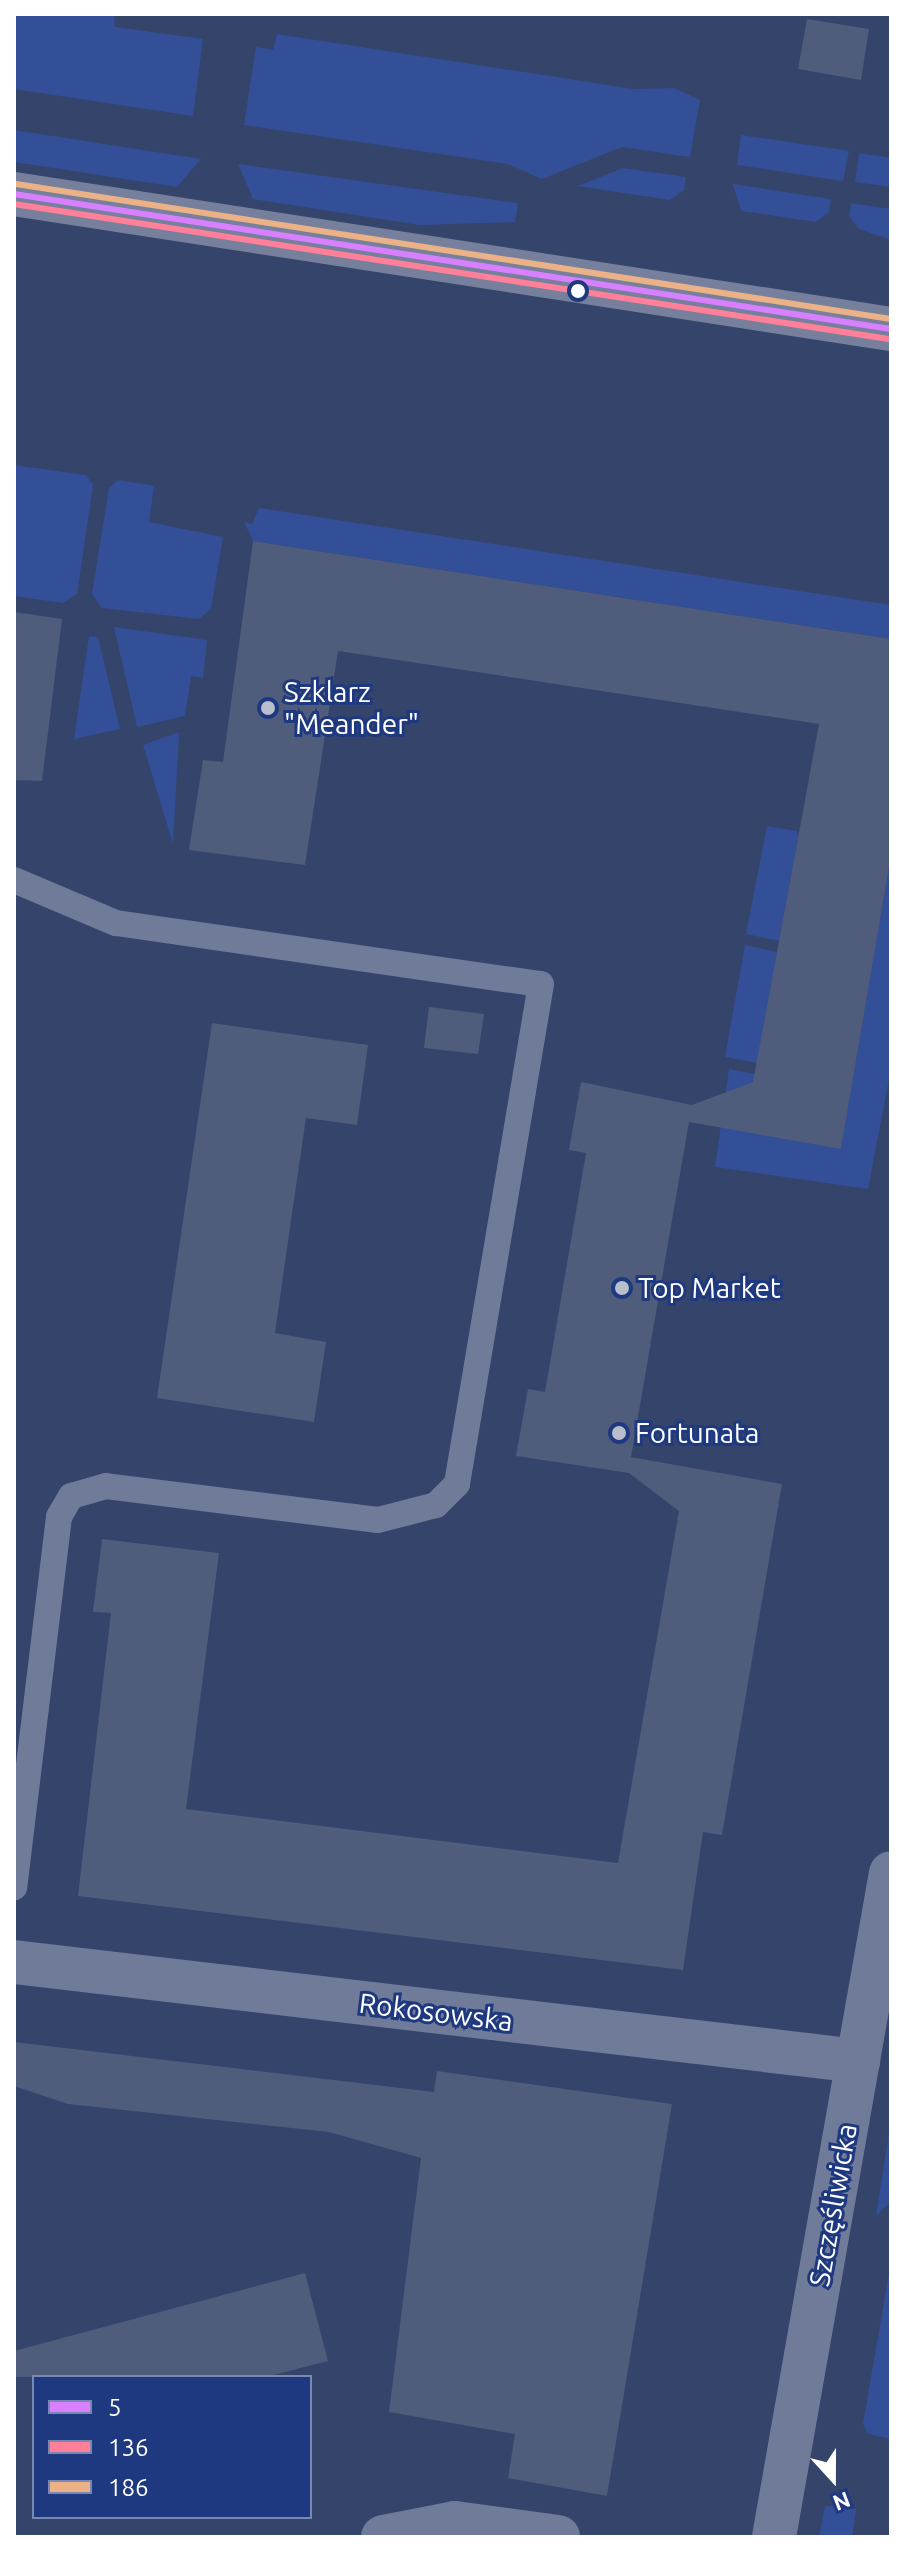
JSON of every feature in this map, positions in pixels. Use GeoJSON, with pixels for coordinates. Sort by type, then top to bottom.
{"type":"FeatureCollection","features":[{"type":"Feature","properties":{"kind":"main road"},"geometry":{"type":"LineString","coordinates":[[14,194],[891,329]]}},
{"type":"Feature","properties":{"kind":"street","name":"Szczęśliwicka"},"geometry":{"type":"LineString","coordinates":[[774,2537],[858,2061],[881,1993],[891,1873]]}},
{"type":"Feature","properties":{"kind":"street","name":"Rokosowska"},"geometry":{"type":"LineString","coordinates":[[14,1962],[858,2061]]}},
{"type":"Feature","properties":{"kind":"street"},"geometry":{"type":"LineString","coordinates":[[383,2537],[455,2523],[558,2537]]}},
{"type":"Feature","properties":{"kind":"lane"},"geometry":{"type":"LineString","coordinates":[[14,880],[116,923],[541,984],[457,1484],[436,1505],[378,1520],[106,1486],[71,1496],[59,1517],[14,1887]]}},
{"type":"Feature","properties":{"kind":"shaded area"},"geometry":{"type":"Polygon","coordinates":[[[14,14],[114,14],[115,27],[203,39],[193,116],[14,89],[14,14]]]}},
{"type":"Feature","properties":{"kind":"shaded area"},"geometry":{"type":"Polygon","coordinates":[[[277,34],[634,89],[674,88],[700,100],[690,157],[622,147],[542,179],[508,164],[244,125],[256,47],[273,50],[277,34]]]}},
{"type":"Feature","properties":{"kind":"shaded area"},"geometry":{"type":"Polygon","coordinates":[[[14,130],[201,159],[177,187],[14,162],[14,130]]]}},
{"type":"Feature","properties":{"kind":"shaded area"},"geometry":{"type":"Polygon","coordinates":[[[741,135],[849,151],[843,181],[737,165],[741,135]]]}},
{"type":"Feature","properties":{"kind":"shaded area"},"geometry":{"type":"Polygon","coordinates":[[[859,153],[891,158],[891,187],[855,182],[859,153]]]}},
{"type":"Feature","properties":{"kind":"shaded area"},"geometry":{"type":"Polygon","coordinates":[[[238,164],[518,203],[515,222],[420,225],[253,199],[238,164]]]}},
{"type":"Feature","properties":{"kind":"shaded area"},"geometry":{"type":"Polygon","coordinates":[[[623,168],[686,177],[684,190],[670,200],[578,186],[623,168]]]}},
{"type":"Feature","properties":{"kind":"shaded area"},"geometry":{"type":"Polygon","coordinates":[[[733,184],[831,199],[829,212],[816,222],[741,211],[733,184]]]}},
{"type":"Feature","properties":{"kind":"shaded area"},"geometry":{"type":"Polygon","coordinates":[[[851,203],[891,209],[891,240],[859,229],[849,216],[851,203]]]}},
{"type":"Feature","properties":{"kind":"shaded area"},"geometry":{"type":"Polygon","coordinates":[[[14,465],[86,475],[93,485],[77,594],[63,603],[14,596],[14,465]]]}},
{"type":"Feature","properties":{"kind":"shaded area"},"geometry":{"type":"Polygon","coordinates":[[[118,480],[154,486],[149,522],[223,537],[211,609],[199,619],[102,608],[92,594],[109,488],[118,480]]]}},
{"type":"Feature","properties":{"kind":"shaded area"},"geometry":{"type":"Polygon","coordinates":[[[259,508],[891,605],[891,639],[253,541],[244,522],[252,524],[259,508]]]}},
{"type":"Feature","properties":{"kind":"shaded area"},"geometry":{"type":"Polygon","coordinates":[[[114,627],[207,640],[203,678],[191,676],[185,716],[137,727],[114,627]]]}},
{"type":"Feature","properties":{"kind":"shaded area"},"geometry":{"type":"Polygon","coordinates":[[[89,636],[98,637],[120,729],[74,739],[89,636]]]}},
{"type":"Feature","properties":{"kind":"shaded area"},"geometry":{"type":"Polygon","coordinates":[[[179,732],[173,844],[143,745],[179,732]]]}},
{"type":"Feature","properties":{"kind":"shaded area"},"geometry":{"type":"Polygon","coordinates":[[[767,826],[797,831],[798,838],[779,941],[746,934],[767,826]]]}},
{"type":"Feature","properties":{"kind":"shaded area"},"geometry":{"type":"Polygon","coordinates":[[[891,855],[891,1069],[868,1189],[715,1167],[729,1069],[755,1074],[841,1148],[891,855]]]}},
{"type":"Feature","properties":{"kind":"shaded area"},"geometry":{"type":"Polygon","coordinates":[[[745,945],[777,952],[757,1063],[725,1057],[745,945]]]}},
{"type":"Feature","properties":{"kind":"shaded area"},"geometry":{"type":"Polygon","coordinates":[[[891,2121],[891,2203],[876,2215],[891,2121]]]}},
{"type":"Feature","properties":{"kind":"shaded area"},"geometry":{"type":"Polygon","coordinates":[[[891,2261],[891,2439],[868,2434],[863,2424],[891,2261]]]}},
{"type":"Feature","properties":{"kind":"shaded area"},"geometry":{"type":"Polygon","coordinates":[[[825,2506],[856,2509],[852,2537],[819,2537],[825,2506]]]}},
{"type":"Feature","properties":{"kind":"building"},"geometry":{"type":"Polygon","coordinates":[[[807,19],[869,29],[861,80],[798,69],[807,19]]]}},
{"type":"Feature","properties":{"kind":"building"},"geometry":{"type":"Polygon","coordinates":[[[253,541],[891,639],[891,855],[841,1149],[689,1122],[631,1457],[782,1484],[722,1835],[703,1832],[683,1970],[78,1896],[111,1613],[93,1612],[102,1539],[219,1553],[186,1809],[618,1863],[679,1511],[629,1473],[516,1456],[528,1389],[545,1392],[586,1153],[569,1150],[581,1082],[692,1105],[753,1082],[819,724],[338,651],[305,865],[189,850],[203,760],[223,762],[253,541]]]}},
{"type":"Feature","properties":{"kind":"building"},"geometry":{"type":"Polygon","coordinates":[[[14,612],[62,619],[42,781],[14,780],[14,612]]]}},
{"type":"Feature","properties":{"kind":"building"},"geometry":{"type":"Polygon","coordinates":[[[429,1007],[484,1014],[478,1054],[424,1048],[429,1007]]]}},
{"type":"Feature","properties":{"kind":"building"},"geometry":{"type":"Polygon","coordinates":[[[212,1023],[368,1045],[357,1125],[306,1118],[288,1241],[275,1333],[326,1342],[314,1422],[157,1398],[212,1023]]]}},
{"type":"Feature","properties":{"kind":"building"},"geometry":{"type":"Polygon","coordinates":[[[14,2042],[434,2092],[437,2071],[672,2104],[607,2496],[508,2478],[515,2434],[389,2412],[421,2158],[329,2132],[68,2104],[14,2086],[14,2042]]]}},
{"type":"Feature","properties":{"kind":"building"},"geometry":{"type":"Polygon","coordinates":[[[305,2273],[328,2361],[274,2375],[14,2377],[14,2351],[305,2273]]]}},
{"type":"Feature","properties":{"kind":"transit line","name":"186"},"geometry":{"type":"LineString","coordinates":[[16,184],[891,319]]}},
{"type":"Feature","properties":{"kind":"transit line","name":"5"},"geometry":{"type":"LineString","coordinates":[[14,194],[891,329]]}},
{"type":"Feature","properties":{"kind":"transit line","name":"136"},"geometry":{"type":"LineString","coordinates":[[14,204],[889,339]]}},
{"type":"Feature","properties":{"kind":"place","name":"Szklarz \"Meander\""},"geometry":{"type":"Point","coordinates":[268,708]}},
{"type":"Feature","properties":{"kind":"place","name":"Top Market"},"geometry":{"type":"Point","coordinates":[622,1288]}},
{"type":"Feature","properties":{"kind":"place","name":"Fortunata"},"geometry":{"type":"Point","coordinates":[619,1433]}}]}
